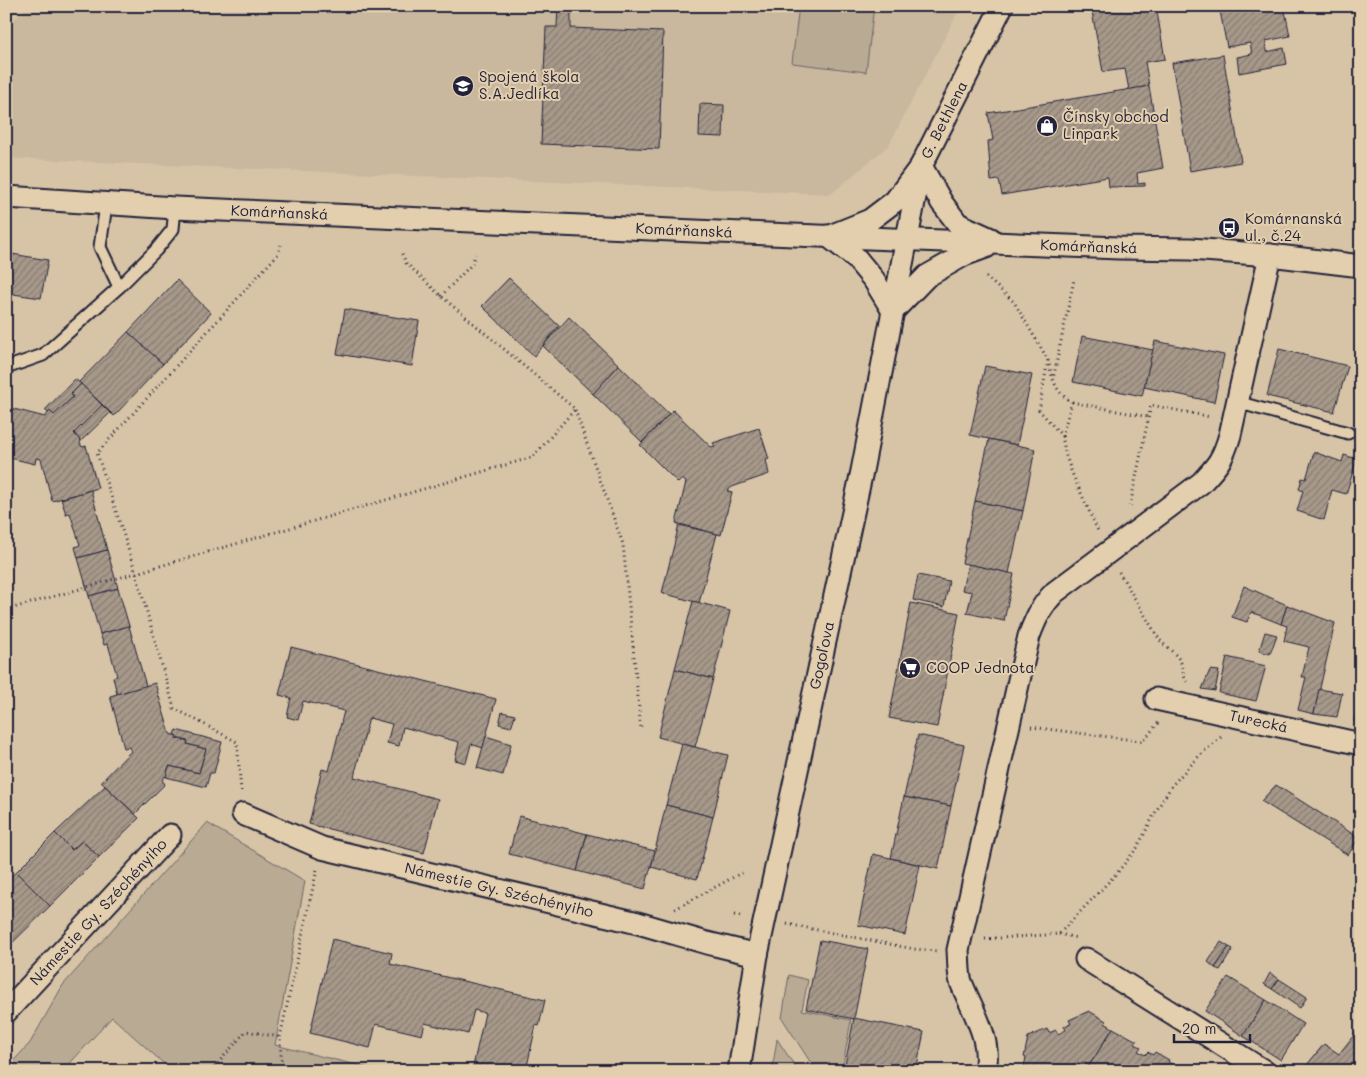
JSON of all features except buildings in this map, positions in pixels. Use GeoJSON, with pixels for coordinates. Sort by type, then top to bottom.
{"type":"FeatureCollection","features":[{"type":"Feature","properties":{"kind":"street","name":"G. Bethlena"},"geometry":{"type":"LineString","coordinates":[[907,240],[921,166],[1002,6]]}},
{"type":"Feature","properties":{"kind":"street"},"geometry":{"type":"LineString","coordinates":[[828,236],[870,220],[895,201],[921,166],[942,203],[958,224],[999,243]]}},
{"type":"Feature","properties":{"kind":"street","name":"Komárňanská"},"geometry":{"type":"LineString","coordinates":[[6,198],[174,208],[907,240],[1198,250],[1270,255],[1361,266]]}},
{"type":"Feature","properties":{"kind":"street"},"geometry":{"type":"LineString","coordinates":[[828,236],[855,257],[874,280],[893,311],[927,276],[964,254],[999,243]]}},
{"type":"Feature","properties":{"kind":"street","name":"Gogoľova"},"geometry":{"type":"LineString","coordinates":[[739,1070],[757,955],[862,472],[907,240]]}},
{"type":"Feature","properties":{"kind":"street"},"geometry":{"type":"LineString","coordinates":[[986,1071],[986,1044],[981,1027],[961,980],[958,950],[1029,636],[1044,602],[1055,592],[1201,483],[1216,468],[1225,453],[1270,255]]}},
{"type":"Feature","properties":{"kind":"street","name":"Turecká"},"geometry":{"type":"LineString","coordinates":[[1156,699],[1361,744]]}},
{"type":"Feature","properties":{"kind":"street","name":"Námestie Gy. Széchényiho"},"geometry":{"type":"LineString","coordinates":[[243,814],[322,848],[646,925],[757,955]]}},
{"type":"Feature","properties":{"kind":"street","name":"Námestie Gy. Széchényiho"},"geometry":{"type":"LineString","coordinates":[[6,1012],[170,835]]}},
{"type":"Feature","properties":{"kind":"street"},"geometry":{"type":"LineString","coordinates":[[1084,949],[1264,1071]]}},
{"type":"Feature","properties":{"kind":"lane"},"geometry":{"type":"LineString","coordinates":[[106,204],[100,247],[119,287]]}},
{"type":"Feature","properties":{"kind":"lane"},"geometry":{"type":"LineString","coordinates":[[6,368],[43,355],[119,287],[156,250],[173,229],[174,208]]}},
{"type":"Feature","properties":{"kind":"lane"},"geometry":{"type":"LineString","coordinates":[[1235,412],[1348,433]]}},
{"type":"Feature","properties":{"kind":"path"},"geometry":{"type":"LineString","coordinates":[[243,814],[237,742],[174,708],[136,573],[96,453],[278,254],[281,245]]}},
{"type":"Feature","properties":{"kind":"path"},"geometry":{"type":"LineString","coordinates":[[401,251],[406,263],[441,296],[575,409],[623,544],[641,729]]}},
{"type":"Feature","properties":{"kind":"path"},"geometry":{"type":"LineString","coordinates":[[441,296],[473,263],[475,254]]}},
{"type":"Feature","properties":{"kind":"path"},"geometry":{"type":"LineString","coordinates":[[986,277],[1014,302],[1048,360],[1056,388],[1063,396],[1072,402],[1148,417]]}},
{"type":"Feature","properties":{"kind":"path"},"geometry":{"type":"LineString","coordinates":[[1053,379],[1074,280]]}},
{"type":"Feature","properties":{"kind":"path"},"geometry":{"type":"LineString","coordinates":[[1048,360],[1039,410],[1062,436]]}},
{"type":"Feature","properties":{"kind":"path"},"geometry":{"type":"LineString","coordinates":[[1009,724],[1141,741],[1146,738],[1158,723],[1165,720],[1184,722],[1194,690],[1183,676],[1181,664],[1174,652],[1159,639],[1115,547],[1072,473],[1062,436],[1072,402]]}},
{"type":"Feature","properties":{"kind":"path"},"geometry":{"type":"LineString","coordinates":[[1115,547],[1151,405],[1235,412]]}},
{"type":"Feature","properties":{"kind":"path"},"geometry":{"type":"LineString","coordinates":[[6,610],[533,457],[575,409]]}},
{"type":"Feature","properties":{"kind":"path"},"geometry":{"type":"LineString","coordinates":[[1059,934],[1117,873],[1137,848],[1156,811],[1174,784],[1201,754],[1220,738],[1251,720]]}},
{"type":"Feature","properties":{"kind":"path"},"geometry":{"type":"LineString","coordinates":[[282,1071],[280,1037],[322,848]]}},
{"type":"Feature","properties":{"kind":"path"},"geometry":{"type":"LineString","coordinates":[[646,925],[743,872]]}},
{"type":"Feature","properties":{"kind":"path"},"geometry":{"type":"LineString","coordinates":[[786,924],[914,949],[958,950],[983,939],[1059,934],[1084,949]]}},
{"type":"Feature","properties":{"kind":"path"},"geometry":{"type":"LineString","coordinates":[[211,1071],[246,1031],[280,1037]]}},
{"type":"Feature","properties":{"kind":"shaded area","name":"Spojená škola S.A.Jedlíka"},"geometry":{"type":"Polygon","coordinates":[[[29,6],[961,6],[889,145],[831,194],[6,158],[6,27],[29,6]]]}},
{"type":"Feature","properties":{"kind":"shaded area"},"geometry":{"type":"Polygon","coordinates":[[[799,6],[874,6],[866,72],[792,63],[799,6]]]}},
{"type":"Feature","properties":{"kind":"shaded area"},"geometry":{"type":"Polygon","coordinates":[[[207,823],[305,881],[275,1045],[381,1071],[172,1071],[112,1017],[63,1071],[6,1071],[30,1043],[63,985],[207,823]]]}},
{"type":"Feature","properties":{"kind":"shaded area"},"geometry":{"type":"Polygon","coordinates":[[[789,975],[808,980],[802,1010],[851,1020],[843,1065],[870,1071],[816,1071],[782,1018],[789,975]]]}},
{"type":"Feature","properties":{"kind":"shaded area"},"geometry":{"type":"Polygon","coordinates":[[[777,1039],[798,1071],[772,1071],[777,1039]]]}},
{"type":"Feature","properties":{"kind":"place","name":"Spojená škola S.A.Jedlíka"},"geometry":{"type":"Point","coordinates":[463,86]}},
{"type":"Feature","properties":{"kind":"place","name":"Čínsky obchod Linpark"},"geometry":{"type":"Point","coordinates":[1047,126]}},
{"type":"Feature","properties":{"kind":"place","name":"Komárnanská ul., č.24"},"geometry":{"type":"Point","coordinates":[1229,228]}},
{"type":"Feature","properties":{"kind":"place","name":"COOP Jednota"},"geometry":{"type":"Point","coordinates":[910,668]}}]}
